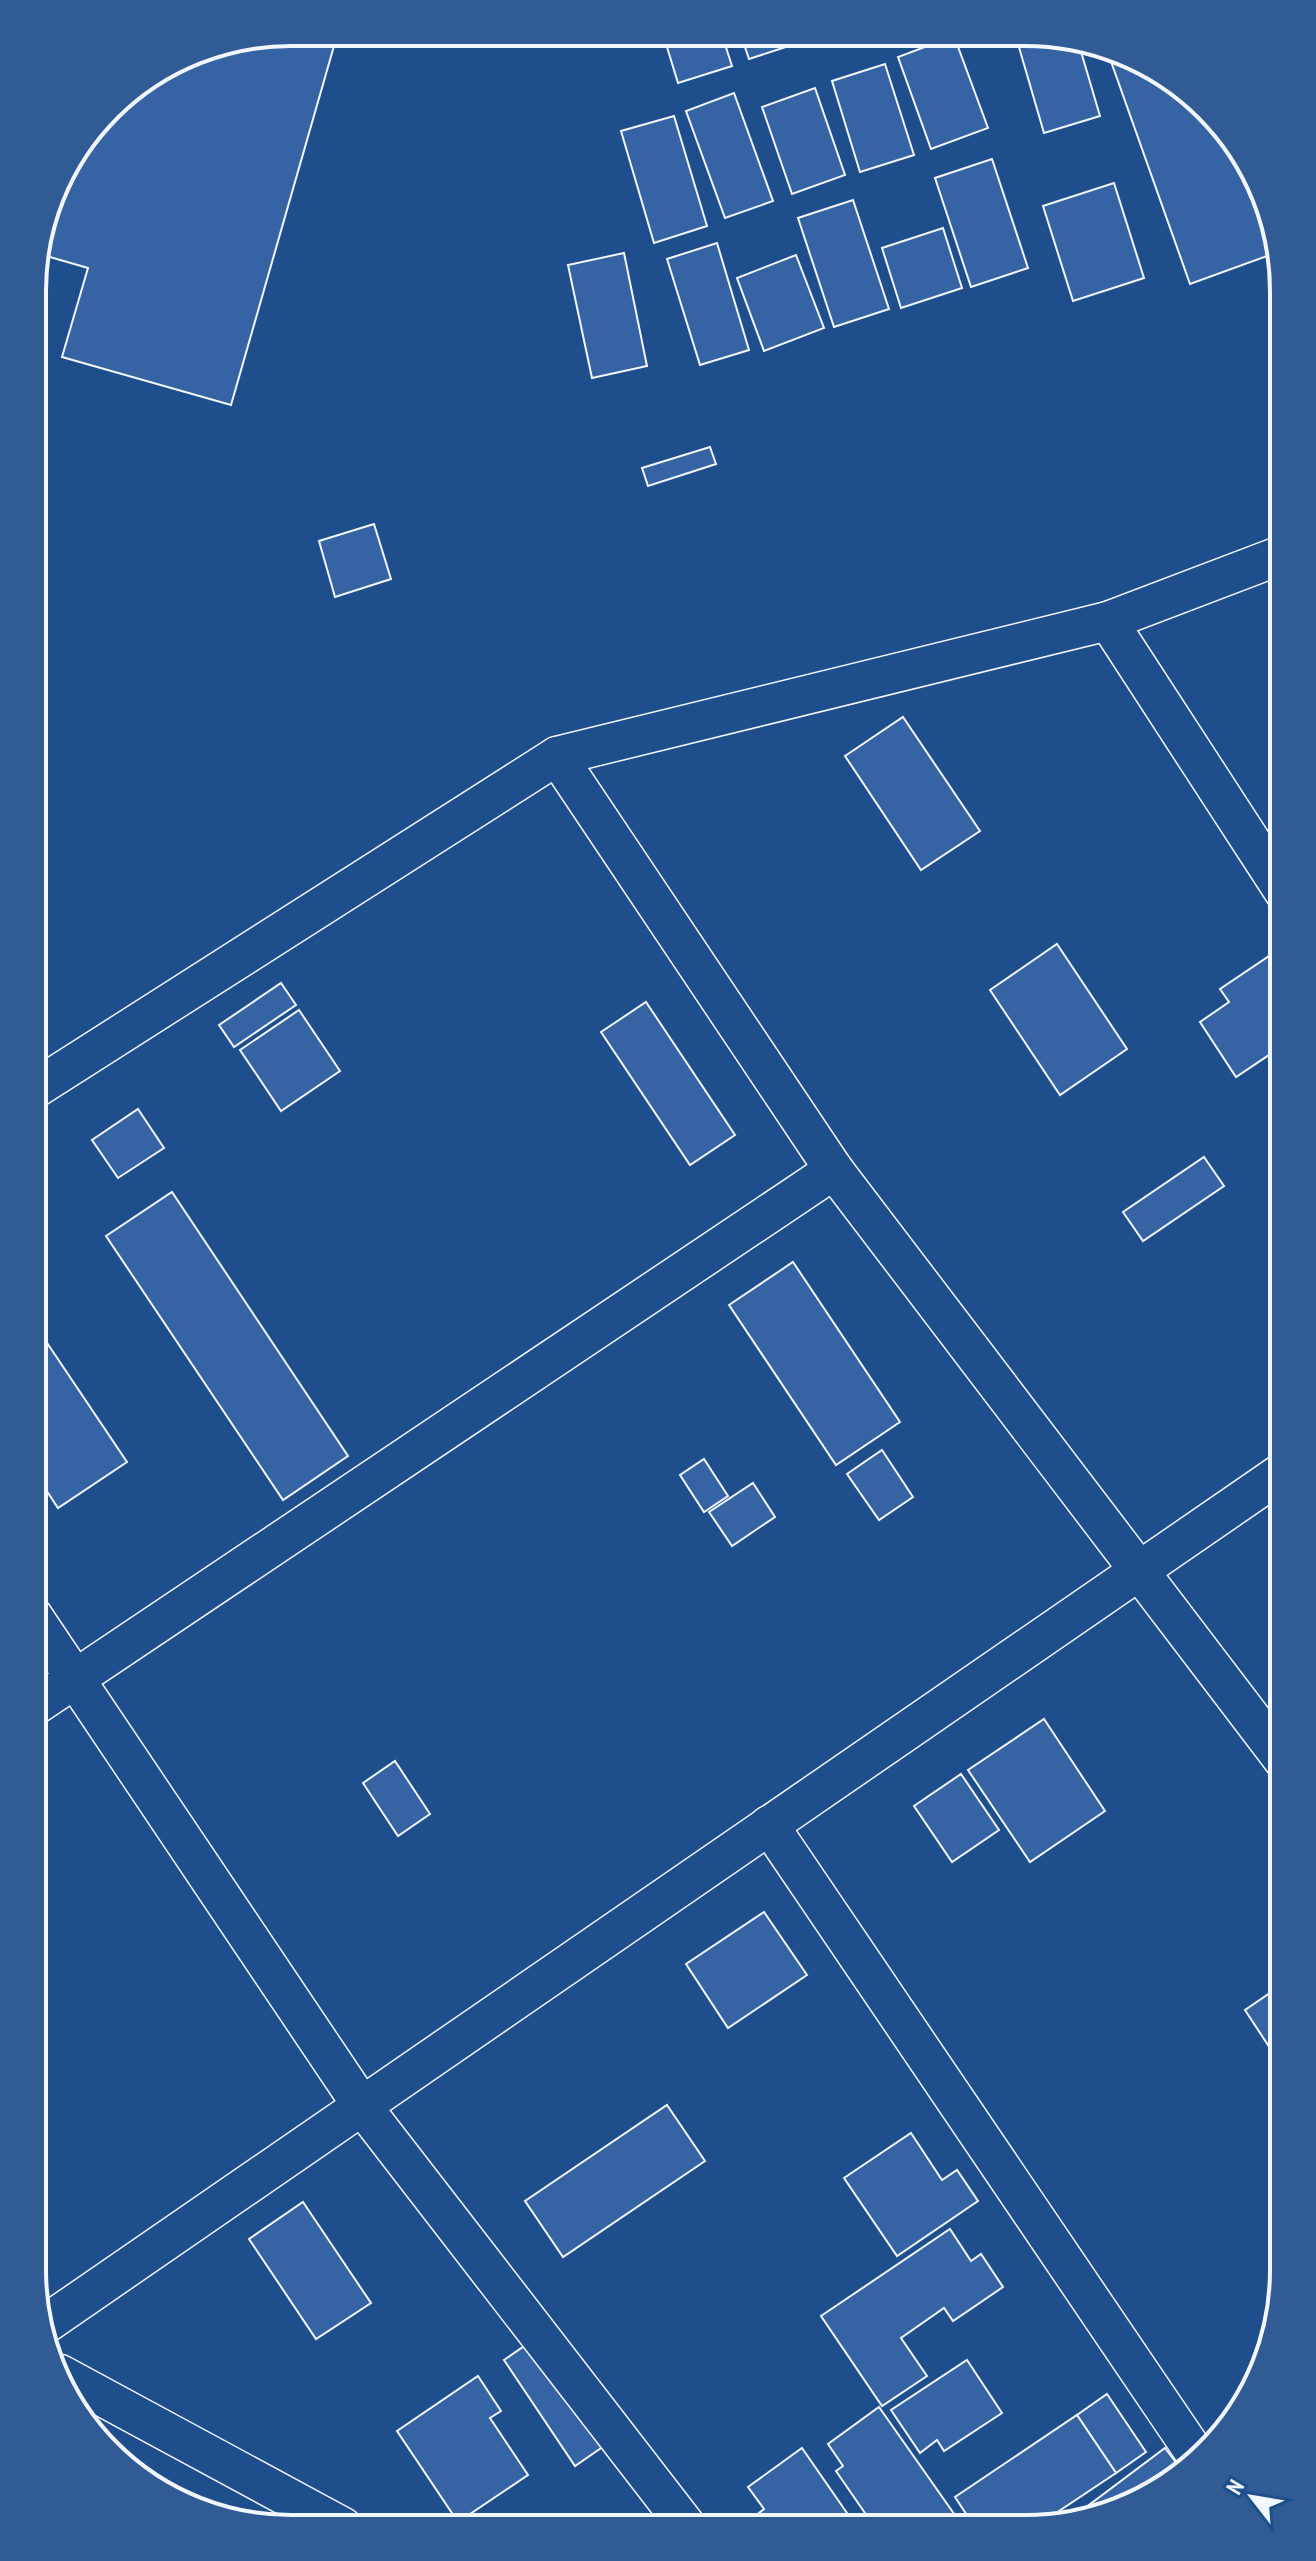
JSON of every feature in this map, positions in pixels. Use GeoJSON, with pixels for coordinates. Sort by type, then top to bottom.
{"type":"FeatureCollection","features":[{"type":"Feature","properties":{"kind":"street"},"geometry":{"type":"LineString","coordinates":[[46,1082],[557,756],[1108,621],[1270,559]]}},
{"type":"Feature","properties":{"kind":"street"},"geometry":{"type":"LineString","coordinates":[[1108,621],[1270,870]]}},
{"type":"Feature","properties":{"kind":"street"},"geometry":{"type":"LineString","coordinates":[[557,756],[834,1170],[1269,1741]]}},
{"type":"Feature","properties":{"kind":"street"},"geometry":{"type":"LineString","coordinates":[[46,1698],[834,1170]]}},
{"type":"Feature","properties":{"kind":"street"},"geometry":{"type":"LineString","coordinates":[[51,2320],[1269,1481]]}},
{"type":"Feature","properties":{"kind":"street"},"geometry":{"type":"LineString","coordinates":[[46,1636],[362,2106],[678,2515]]}},
{"type":"Feature","properties":{"kind":"street"},"geometry":{"type":"LineString","coordinates":[[769,1825],[1192,2449]]}},
{"type":"Feature","properties":{"kind":"street"},"geometry":{"type":"LineString","coordinates":[[73,2381],[321,2515]]}},
{"type":"Feature","properties":{"kind":"building"},"geometry":{"type":"Polygon","coordinates":[[[667,46],[726,46],[732,66],[678,83],[667,46]]]}},
{"type":"Feature","properties":{"kind":"building"},"geometry":{"type":"Polygon","coordinates":[[[745,46],[788,46],[749,59],[745,46]]]}},
{"type":"Feature","properties":{"kind":"building"},"geometry":{"type":"Polygon","coordinates":[[[927,46],[958,46],[988,128],[931,149],[898,57],[927,46]]]}},
{"type":"Feature","properties":{"kind":"building"},"geometry":{"type":"Polygon","coordinates":[[[1019,46],[1081,53],[1100,116],[1044,133],[1019,46]]]}},
{"type":"Feature","properties":{"kind":"building"},"geometry":{"type":"Polygon","coordinates":[[[275,47],[334,47],[231,405],[62,357],[88,268],[48,257],[54,227],[79,168],[107,129],[129,107],[168,79],[212,59],[275,47]]]}},
{"type":"Feature","properties":{"kind":"building"},"geometry":{"type":"Polygon","coordinates":[[[1111,62],[1161,87],[1209,129],[1229,155],[1257,212],[1267,256],[1190,284],[1111,62]]]}},
{"type":"Feature","properties":{"kind":"building"},"geometry":{"type":"Polygon","coordinates":[[[885,64],[914,155],[860,172],[832,81],[885,64]]]}},
{"type":"Feature","properties":{"kind":"building"},"geometry":{"type":"Polygon","coordinates":[[[815,88],[845,175],[792,194],[762,107],[815,88]]]}},
{"type":"Feature","properties":{"kind":"building"},"geometry":{"type":"Polygon","coordinates":[[[734,93],[773,201],[725,218],[686,111],[734,93]]]}},
{"type":"Feature","properties":{"kind":"building"},"geometry":{"type":"Polygon","coordinates":[[[674,116],[707,226],[654,243],[621,131],[674,116]]]}},
{"type":"Feature","properties":{"kind":"building"},"geometry":{"type":"Polygon","coordinates":[[[992,159],[1028,268],[971,287],[935,178],[992,159]]]}},
{"type":"Feature","properties":{"kind":"building"},"geometry":{"type":"Polygon","coordinates":[[[1114,183],[1144,278],[1073,301],[1043,206],[1114,183]]]}},
{"type":"Feature","properties":{"kind":"building"},"geometry":{"type":"Polygon","coordinates":[[[853,200],[889,309],[834,327],[798,218],[853,200]]]}},
{"type":"Feature","properties":{"kind":"building"},"geometry":{"type":"Polygon","coordinates":[[[943,228],[962,288],[901,308],[882,248],[943,228]]]}},
{"type":"Feature","properties":{"kind":"building"},"geometry":{"type":"Polygon","coordinates":[[[717,243],[749,350],[700,365],[667,259],[717,243]]]}},
{"type":"Feature","properties":{"kind":"building"},"geometry":{"type":"Polygon","coordinates":[[[624,253],[647,366],[592,378],[568,265],[624,253]]]}},
{"type":"Feature","properties":{"kind":"building"},"geometry":{"type":"Polygon","coordinates":[[[796,255],[824,328],[764,351],[737,278],[796,255]]]}},
{"type":"Feature","properties":{"kind":"building"},"geometry":{"type":"Polygon","coordinates":[[[710,447],[716,464],[648,486],[642,468],[710,447]]]}},
{"type":"Feature","properties":{"kind":"building"},"geometry":{"type":"Polygon","coordinates":[[[374,524],[391,579],[335,597],[319,541],[374,524]]]}},
{"type":"Feature","properties":{"kind":"building"},"geometry":{"type":"Polygon","coordinates":[[[903,717],[980,831],[921,870],[845,756],[903,717]]]}},
{"type":"Feature","properties":{"kind":"building"},"geometry":{"type":"Polygon","coordinates":[[[1057,944],[1127,1049],[1060,1095],[990,990],[1057,944]]]}},
{"type":"Feature","properties":{"kind":"building"},"geometry":{"type":"Polygon","coordinates":[[[1270,956],[1270,1055],[1236,1077],[1200,1022],[1229,1002],[1220,989],[1270,956]]]}},
{"type":"Feature","properties":{"kind":"building"},"geometry":{"type":"Polygon","coordinates":[[[281,983],[296,1005],[234,1047],[219,1025],[281,983]]]}},
{"type":"Feature","properties":{"kind":"building"},"geometry":{"type":"Polygon","coordinates":[[[646,1002],[735,1135],[690,1165],[601,1032],[646,1002]]]}},
{"type":"Feature","properties":{"kind":"building"},"geometry":{"type":"Polygon","coordinates":[[[299,1010],[340,1071],[281,1111],[240,1050],[299,1010]]]}},
{"type":"Feature","properties":{"kind":"building"},"geometry":{"type":"Polygon","coordinates":[[[138,1109],[164,1148],[118,1178],[92,1140],[138,1109]]]}},
{"type":"Feature","properties":{"kind":"building"},"geometry":{"type":"Polygon","coordinates":[[[1204,1157],[1224,1186],[1143,1241],[1123,1212],[1204,1157]]]}},
{"type":"Feature","properties":{"kind":"building"},"geometry":{"type":"Polygon","coordinates":[[[172,1192],[348,1456],[283,1500],[106,1236],[172,1192]]]}},
{"type":"Feature","properties":{"kind":"building"},"geometry":{"type":"Polygon","coordinates":[[[793,1262],[900,1422],[836,1465],[729,1305],[793,1262]]]}},
{"type":"Feature","properties":{"kind":"building"},"geometry":{"type":"Polygon","coordinates":[[[46,1341],[127,1462],[58,1508],[46,1490],[46,1341]]]}},
{"type":"Feature","properties":{"kind":"building"},"geometry":{"type":"Polygon","coordinates":[[[882,1450],[913,1497],[879,1520],[847,1474],[882,1450]]]}},
{"type":"Feature","properties":{"kind":"building"},"geometry":{"type":"Polygon","coordinates":[[[704,1459],[728,1496],[704,1512],[680,1475],[704,1459]]]}},
{"type":"Feature","properties":{"kind":"building"},"geometry":{"type":"Polygon","coordinates":[[[753,1483],[775,1517],[732,1546],[709,1512],[753,1483]]]}},
{"type":"Feature","properties":{"kind":"building"},"geometry":{"type":"Polygon","coordinates":[[[1044,1719],[1105,1811],[1030,1862],[968,1770],[1044,1719]]]}},
{"type":"Feature","properties":{"kind":"building"},"geometry":{"type":"Polygon","coordinates":[[[395,1761],[430,1814],[398,1836],[363,1783],[395,1761]]]}},
{"type":"Feature","properties":{"kind":"building"},"geometry":{"type":"Polygon","coordinates":[[[961,1774],[999,1830],[952,1862],[914,1806],[961,1774]]]}},
{"type":"Feature","properties":{"kind":"building"},"geometry":{"type":"Polygon","coordinates":[[[764,1912],[807,1975],[728,2028],[686,1964],[764,1912]]]}},
{"type":"Feature","properties":{"kind":"building"},"geometry":{"type":"Polygon","coordinates":[[[1269,1993],[1269,2047],[1245,2010],[1269,1993]]]}},
{"type":"Feature","properties":{"kind":"building"},"geometry":{"type":"Polygon","coordinates":[[[667,2105],[705,2161],[563,2257],[525,2201],[667,2105]]]}},
{"type":"Feature","properties":{"kind":"building"},"geometry":{"type":"Polygon","coordinates":[[[911,2133],[942,2180],[957,2170],[978,2201],[897,2256],[844,2178],[911,2133]]]}},
{"type":"Feature","properties":{"kind":"building"},"geometry":{"type":"Polygon","coordinates":[[[303,2202],[371,2303],[316,2339],[249,2239],[303,2202]]]}},
{"type":"Feature","properties":{"kind":"building"},"geometry":{"type":"Polygon","coordinates":[[[950,2229],[971,2261],[981,2254],[1003,2287],[953,2321],[944,2308],[901,2338],[927,2376],[882,2406],[821,2316],[950,2229]]]}},
{"type":"Feature","properties":{"kind":"building"},"geometry":{"type":"Polygon","coordinates":[[[533,2340],[604,2446],[575,2466],[504,2360],[533,2340]]]}},
{"type":"Feature","properties":{"kind":"building"},"geometry":{"type":"Polygon","coordinates":[[[967,2360],[1002,2413],[944,2451],[937,2440],[920,2453],[891,2410],[967,2360]]]}},
{"type":"Feature","properties":{"kind":"building"},"geometry":{"type":"Polygon","coordinates":[[[478,2376],[501,2411],[490,2418],[528,2475],[468,2515],[453,2515],[397,2431],[478,2376]]]}},
{"type":"Feature","properties":{"kind":"building"},"geometry":{"type":"Polygon","coordinates":[[[1107,2394],[1146,2452],[1116,2473],[1077,2415],[1107,2394]]]}},
{"type":"Feature","properties":{"kind":"building"},"geometry":{"type":"Polygon","coordinates":[[[879,2407],[955,2515],[866,2515],[836,2471],[843,2466],[828,2444],[879,2407]]]}},
{"type":"Feature","properties":{"kind":"building"},"geometry":{"type":"Polygon","coordinates":[[[1077,2415],[1116,2473],[1056,2513],[967,2515],[955,2497],[1077,2415]]]}},
{"type":"Feature","properties":{"kind":"building"},"geometry":{"type":"Polygon","coordinates":[[[802,2448],[848,2515],[760,2515],[764,2509],[748,2487],[802,2448]]]}},
{"type":"Feature","properties":{"kind":"building"},"geometry":{"type":"Polygon","coordinates":[[[1165,2448],[1176,2462],[1148,2482],[1087,2506],[1165,2448]]]}}]}
